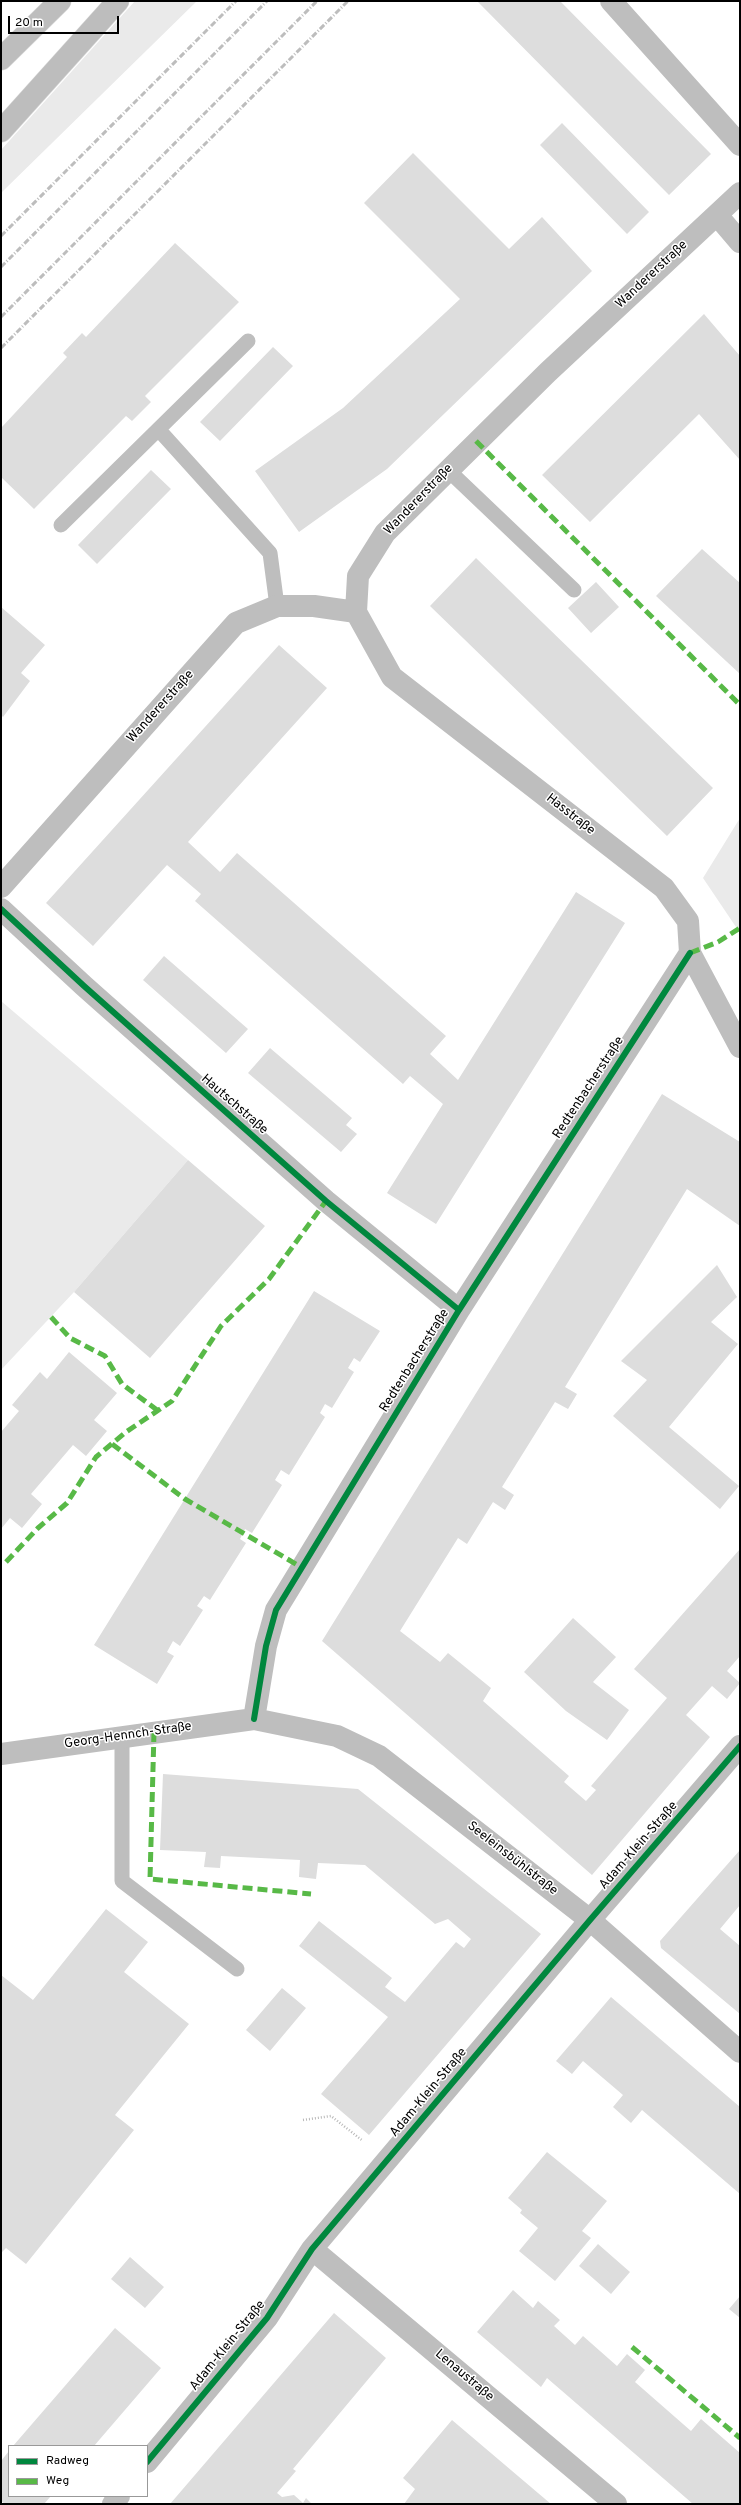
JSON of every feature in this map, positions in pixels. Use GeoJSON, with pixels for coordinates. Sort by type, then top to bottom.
{"type":"FeatureCollection","features":[{"type":"Feature","properties":{"kind":"highway"},"geometry":{"type":"LineString","coordinates":[[1,59],[60,1]]}},
{"type":"Feature","properties":{"kind":"highway"},"geometry":{"type":"LineString","coordinates":[[1,131],[118,1]]}},
{"type":"Feature","properties":{"kind":"street"},"geometry":{"type":"LineString","coordinates":[[611,1],[740,144]]}},
{"type":"Feature","properties":{"kind":"street","name":"Wandererstraße"},"geometry":{"type":"LineString","coordinates":[[1,887],[236,623],[277,606],[314,606],[356,612],[358,576],[385,533],[548,372],[740,193]]}},
{"type":"Feature","properties":{"kind":"street"},"geometry":{"type":"LineString","coordinates":[[717,215],[740,242]]}},
{"type":"Feature","properties":{"kind":"street","name":"Hasstraße"},"geometry":{"type":"LineString","coordinates":[[356,612],[392,677],[664,888],[688,921],[690,952],[740,1047]]}},
{"type":"Feature","properties":{"kind":"street","name":"Hautschstraße"},"geometry":{"type":"LineString","coordinates":[[1,909],[84,986],[326,1201],[459,1310]]}},
{"type":"Feature","properties":{"kind":"street","name":"Redtenbacherstraße"},"geometry":{"type":"LineString","coordinates":[[254,1719],[266,1646],[276,1610],[459,1310],[690,952]]}},
{"type":"Feature","properties":{"kind":"street","name":"Georg-Hennch-Straße"},"geometry":{"type":"LineString","coordinates":[[1,1754],[254,1719]]}},
{"type":"Feature","properties":{"kind":"street","name":"Seeleinsbühlstraße"},"geometry":{"type":"LineString","coordinates":[[254,1719],[337,1736],[379,1756],[590,1920],[740,2052]]}},
{"type":"Feature","properties":{"kind":"street","name":"Adam-Klein-Straße"},"geometry":{"type":"LineString","coordinates":[[148,2461],[267,2318],[312,2249],[590,1920],[740,1746]]}},
{"type":"Feature","properties":{"kind":"street","name":"Lenaustraße"},"geometry":{"type":"LineString","coordinates":[[312,2249],[616,2504]]}},
{"type":"Feature","properties":{"kind":"lane"},"geometry":{"type":"LineString","coordinates":[[60,525],[159,430],[248,341]]}},
{"type":"Feature","properties":{"kind":"lane"},"geometry":{"type":"LineString","coordinates":[[159,430],[270,553],[277,606]]}},
{"type":"Feature","properties":{"kind":"lane"},"geometry":{"type":"LineString","coordinates":[[448,470],[574,590]]}},
{"type":"Feature","properties":{"kind":"lane"},"geometry":{"type":"LineString","coordinates":[[122,1737],[122,1881],[237,1969]]}},
{"type":"Feature","properties":{"kind":"path"},"geometry":{"type":"LineString","coordinates":[[303,2120],[332,2116],[387,2160]]}},
{"type":"Feature","properties":{"kind":"shaded area"},"geometry":{"type":"Polygon","coordinates":[[[135,1],[197,1],[1,193],[1,150],[135,1]]]}},
{"type":"Feature","properties":{"kind":"shaded area"},"geometry":{"type":"Polygon","coordinates":[[[740,818],[740,929],[738,930],[703,878],[740,818]]]}},
{"type":"Feature","properties":{"kind":"shaded area"},"geometry":{"type":"Polygon","coordinates":[[[1,1001],[188,1160],[74,1292],[1,1370],[1,1001]]]}},
{"type":"Feature","properties":{"kind":"building"},"geometry":{"type":"Polygon","coordinates":[[[477,1],[560,1],[711,154],[669,195],[477,1]]]}},
{"type":"Feature","properties":{"kind":"building"},"geometry":{"type":"Polygon","coordinates":[[[562,123],[649,212],[627,234],[540,145],[562,123]]]}},
{"type":"Feature","properties":{"kind":"building"},"geometry":{"type":"Polygon","coordinates":[[[413,153],[509,249],[542,217],[592,271],[387,469],[299,532],[255,471],[343,408],[460,299],[364,203],[413,153]]]}},
{"type":"Feature","properties":{"kind":"building"},"geometry":{"type":"Polygon","coordinates":[[[175,243],[239,302],[145,396],[151,402],[132,421],[126,416],[34,509],[1,477],[1,428],[67,357],[63,353],[82,333],[86,337],[175,243]]]}},
{"type":"Feature","properties":{"kind":"building"},"geometry":{"type":"Polygon","coordinates":[[[704,314],[740,356],[740,460],[699,414],[590,522],[542,475],[704,314]]]}},
{"type":"Feature","properties":{"kind":"building"},"geometry":{"type":"Polygon","coordinates":[[[273,347],[293,366],[220,441],[200,422],[273,347]]]}},
{"type":"Feature","properties":{"kind":"building"},"geometry":{"type":"Polygon","coordinates":[[[151,470],[171,489],[97,564],[78,545],[151,470]]]}},
{"type":"Feature","properties":{"kind":"building"},"geometry":{"type":"Polygon","coordinates":[[[702,549],[740,583],[740,674],[656,596],[702,549]]]}},
{"type":"Feature","properties":{"kind":"building"},"geometry":{"type":"Polygon","coordinates":[[[476,558],[713,788],[667,836],[430,606],[476,558]]]}},
{"type":"Feature","properties":{"kind":"building"},"geometry":{"type":"Polygon","coordinates":[[[596,582],[619,607],[591,633],[568,608],[596,582]]]}},
{"type":"Feature","properties":{"kind":"building"},"geometry":{"type":"Polygon","coordinates":[[[1,607],[45,645],[21,673],[30,681],[3,717],[1,715],[1,607]]]}},
{"type":"Feature","properties":{"kind":"building"},"geometry":{"type":"Polygon","coordinates":[[[279,645],[327,688],[188,842],[220,872],[237,853],[446,1036],[430,1054],[458,1080],[576,892],[625,923],[436,1224],[387,1193],[443,1104],[410,1076],[403,1084],[195,901],[201,894],[167,865],[93,946],[46,903],[279,645]]]}},
{"type":"Feature","properties":{"kind":"building"},"geometry":{"type":"Polygon","coordinates":[[[164,956],[248,1029],[226,1053],[143,980],[164,956]]]}},
{"type":"Feature","properties":{"kind":"building"},"geometry":{"type":"Polygon","coordinates":[[[270,1048],[352,1118],[346,1125],[357,1134],[341,1152],[248,1073],[270,1048]]]}},
{"type":"Feature","properties":{"kind":"building"},"geometry":{"type":"Polygon","coordinates":[[[662,1094],[740,1142],[740,1226],[687,1189],[565,1387],[577,1394],[568,1409],[555,1402],[502,1487],[514,1495],[505,1510],[493,1502],[467,1544],[458,1538],[400,1631],[440,1662],[448,1653],[491,1688],[483,1701],[569,1776],[564,1782],[586,1801],[596,1790],[591,1786],[667,1698],[634,1669],[740,1549],[740,1656],[727,1671],[740,1683],[727,1699],[712,1686],[686,1715],[710,1737],[592,1875],[322,1641],[662,1094]]]}},
{"type":"Feature","properties":{"kind":"building"},"geometry":{"type":"Polygon","coordinates":[[[188,1160],[265,1226],[150,1358],[74,1292],[188,1160]]]}},
{"type":"Feature","properties":{"kind":"building"},"geometry":{"type":"Polygon","coordinates":[[[717,1265],[737,1297],[711,1322],[738,1344],[669,1427],[739,1486],[720,1509],[613,1416],[647,1380],[621,1361],[717,1265]]]}},
{"type":"Feature","properties":{"kind":"building"},"geometry":{"type":"Polygon","coordinates":[[[314,1291],[380,1331],[360,1362],[354,1358],[348,1368],[354,1372],[332,1408],[325,1404],[320,1413],[325,1417],[289,1475],[281,1470],[275,1480],[282,1485],[252,1533],[245,1529],[240,1539],[246,1543],[210,1600],[204,1596],[197,1606],[203,1610],[180,1646],[173,1641],[167,1652],[174,1656],[157,1684],[94,1645],[314,1291]]]}},
{"type":"Feature","properties":{"kind":"building"},"geometry":{"type":"Polygon","coordinates":[[[69,1352],[117,1393],[94,1420],[107,1431],[86,1456],[73,1445],[31,1494],[42,1504],[22,1528],[10,1518],[1,1529],[1,1432],[19,1411],[12,1405],[40,1372],[47,1379],[69,1352]]]}},
{"type":"Feature","properties":{"kind":"building"},"geometry":{"type":"Polygon","coordinates":[[[573,1618],[616,1657],[593,1682],[629,1710],[607,1740],[566,1711],[524,1672],[573,1618]]]}},
{"type":"Feature","properties":{"kind":"building"},"geometry":{"type":"Polygon","coordinates":[[[163,1774],[358,1789],[541,1934],[369,2135],[321,2094],[388,2017],[299,1946],[319,1921],[392,1978],[385,1987],[405,2002],[456,1942],[464,1948],[471,1939],[448,1919],[435,1924],[365,1865],[318,1863],[316,1879],[299,1877],[300,1860],[221,1856],[220,1868],[204,1867],[206,1852],[160,1850],[163,1774]]]}},
{"type":"Feature","properties":{"kind":"building"},"geometry":{"type":"Polygon","coordinates":[[[740,1850],[740,1905],[720,1929],[740,1946],[740,2014],[661,1948],[660,1941],[740,1850]]]}},
{"type":"Feature","properties":{"kind":"building"},"geometry":{"type":"Polygon","coordinates":[[[106,1909],[148,1942],[124,1972],[189,2024],[115,2115],[134,2130],[26,2264],[6,2248],[1,2253],[1,1975],[33,2000],[106,1909]]]}},
{"type":"Feature","properties":{"kind":"building"},"geometry":{"type":"Polygon","coordinates":[[[282,1988],[306,2008],[270,2051],[246,2030],[282,1988]]]}},
{"type":"Feature","properties":{"kind":"building"},"geometry":{"type":"Polygon","coordinates":[[[611,1997],[740,2107],[740,2194],[642,2110],[631,2123],[613,2107],[623,2095],[583,2061],[572,2074],[556,2061],[611,1997]]]}},
{"type":"Feature","properties":{"kind":"building"},"geometry":{"type":"Polygon","coordinates":[[[547,2152],[607,2201],[582,2231],[591,2238],[555,2281],[519,2251],[538,2228],[520,2213],[522,2210],[508,2198],[547,2152]]]}},
{"type":"Feature","properties":{"kind":"building"},"geometry":{"type":"Polygon","coordinates":[[[598,2244],[630,2272],[611,2294],[579,2266],[598,2244]]]}},
{"type":"Feature","properties":{"kind":"building"},"geometry":{"type":"Polygon","coordinates":[[[130,2257],[164,2287],[145,2308],[111,2279],[130,2257]]]}},
{"type":"Feature","properties":{"kind":"building"},"geometry":{"type":"Polygon","coordinates":[[[513,2290],[533,2308],[538,2301],[560,2320],[554,2326],[575,2345],[583,2336],[617,2366],[627,2354],[645,2370],[635,2382],[691,2431],[701,2419],[740,2453],[740,2504],[693,2504],[547,2378],[541,2387],[477,2332],[513,2290]]]}},
{"type":"Feature","properties":{"kind":"building"},"geometry":{"type":"Polygon","coordinates":[[[740,2296],[740,2318],[729,2309],[740,2296]]]}},
{"type":"Feature","properties":{"kind":"building"},"geometry":{"type":"Polygon","coordinates":[[[334,2313],[386,2358],[293,2469],[296,2471],[277,2493],[282,2497],[294,2495],[303,2503],[306,2498],[312,2504],[170,2504],[334,2313]]]}},
{"type":"Feature","properties":{"kind":"building"},"geometry":{"type":"Polygon","coordinates":[[[115,2328],[161,2368],[95,2445],[14,2445],[115,2328]]]}},
{"type":"Feature","properties":{"kind":"building"},"geometry":{"type":"Polygon","coordinates":[[[452,2420],[551,2504],[404,2504],[415,2489],[403,2478],[452,2420]]]}},
{"type":"Feature","properties":{"kind":"building"},"geometry":{"type":"Polygon","coordinates":[[[8,2452],[8,2497],[50,2497],[44,2504],[5,2504],[1,2501],[1,2461],[8,2452]]]}},
{"type":"Feature","properties":{"kind":"railway"},"geometry":{"type":"LineString","coordinates":[[1,236],[236,1]]}},
{"type":"Feature","properties":{"kind":"railway"},"geometry":{"type":"LineString","coordinates":[[1,267],[267,1]]}},
{"type":"Feature","properties":{"kind":"railway"},"geometry":{"type":"LineString","coordinates":[[1,317],[317,1]]}},
{"type":"Feature","properties":{"kind":"railway"},"geometry":{"type":"LineString","coordinates":[[1,348],[348,1]]}},
{"type":"Feature","properties":{"kind":"marked path"},"geometry":{"type":"LineString","coordinates":[[476,441],[740,705]]}},
{"type":"Feature","properties":{"kind":"marked path"},"geometry":{"type":"LineString","coordinates":[[690,953],[718,942],[740,928]]}},
{"type":"Feature","properties":{"kind":"marked path"},"geometry":{"type":"LineString","coordinates":[[6,1562],[38,1528],[67,1503],[96,1457],[126,1432],[172,1401],[221,1326],[269,1279],[326,1201]]}},
{"type":"Feature","properties":{"kind":"marked path"},"geometry":{"type":"LineString","coordinates":[[51,1317],[70,1338],[105,1356],[122,1384],[157,1410]]}},
{"type":"Feature","properties":{"kind":"marked path"},"geometry":{"type":"LineString","coordinates":[[112,1444],[185,1499],[301,1567]]}},
{"type":"Feature","properties":{"kind":"marked path"},"geometry":{"type":"LineString","coordinates":[[154,1732],[150,1879],[311,1894]]}},
{"type":"Feature","properties":{"kind":"marked path"},"geometry":{"type":"LineString","coordinates":[[632,2347],[740,2438]]}},
{"type":"Feature","properties":{"kind":"cycle path"},"geometry":{"type":"LineString","coordinates":[[1,909],[84,986],[326,1201],[459,1310]]}},
{"type":"Feature","properties":{"kind":"cycle path"},"geometry":{"type":"LineString","coordinates":[[254,1719],[266,1646],[276,1610],[459,1310],[690,953]]}},
{"type":"Feature","properties":{"kind":"cycle path"},"geometry":{"type":"LineString","coordinates":[[148,2461],[267,2318],[312,2249],[590,1920],[740,1746]]}}]}
